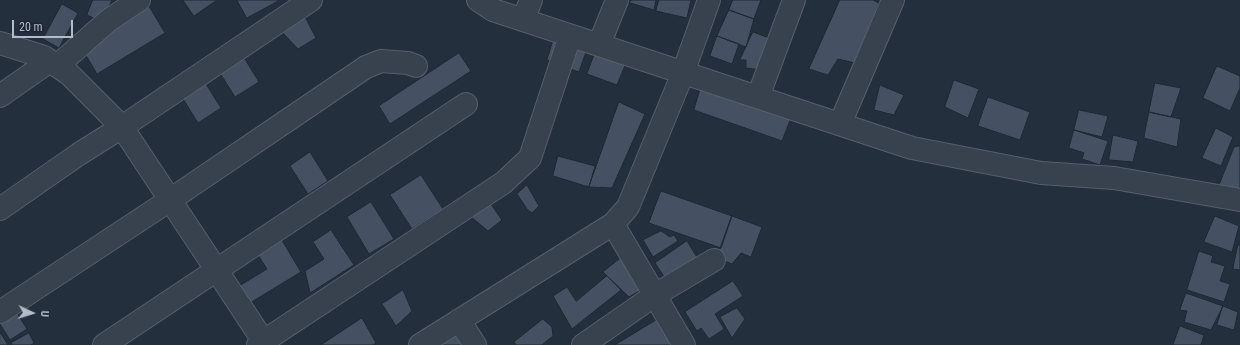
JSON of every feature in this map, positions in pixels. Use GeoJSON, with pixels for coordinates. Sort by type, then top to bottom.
{"type":"FeatureCollection","features":[{"type":"Feature","properties":{"kind":"street"},"geometry":{"type":"LineString","coordinates":[[109,20],[118,0]]}},
{"type":"Feature","properties":{"kind":"street"},"geometry":{"type":"LineString","coordinates":[[0,96],[53,64],[109,20],[139,0]]}},
{"type":"Feature","properties":{"kind":"street"},"geometry":{"type":"LineString","coordinates":[[0,209],[79,154],[122,127],[311,0]]}},
{"type":"Feature","properties":{"kind":"street"},"geometry":{"type":"LineString","coordinates":[[478,0],[493,10],[912,148],[1041,173],[1114,178],[1240,200]]}},
{"type":"Feature","properties":{"kind":"street"},"geometry":{"type":"LineString","coordinates":[[523,20],[531,0]]}},
{"type":"Feature","properties":{"kind":"street"},"geometry":{"type":"LineString","coordinates":[[599,45],[617,0]]}},
{"type":"Feature","properties":{"kind":"street"},"geometry":{"type":"LineString","coordinates":[[420,345],[613,224],[628,207],[683,73],[709,0]]}},
{"type":"Feature","properties":{"kind":"street"},"geometry":{"type":"LineString","coordinates":[[758,97],[794,0]]}},
{"type":"Feature","properties":{"kind":"street"},"geometry":{"type":"LineString","coordinates":[[840,124],[893,0]]}},
{"type":"Feature","properties":{"kind":"street"},"geometry":{"type":"LineString","coordinates":[[0,43],[44,57],[69,74],[122,127],[217,271],[262,344],[503,183],[530,158],[570,36]]}},
{"type":"Feature","properties":{"kind":"street"},"geometry":{"type":"LineString","coordinates":[[0,312],[170,200],[366,66],[382,61],[408,63],[416,66]]}},
{"type":"Feature","properties":{"kind":"street"},"geometry":{"type":"LineString","coordinates":[[104,345],[466,104]]}},
{"type":"Feature","properties":{"kind":"street"},"geometry":{"type":"LineString","coordinates":[[613,224],[684,345]]}},
{"type":"Feature","properties":{"kind":"street"},"geometry":{"type":"LineString","coordinates":[[583,345],[655,295],[714,260]]}},
{"type":"Feature","properties":{"kind":"street"},"geometry":{"type":"LineString","coordinates":[[459,320],[475,345]]}},
{"type":"Feature","properties":{"kind":"building"},"geometry":{"type":"Polygon","coordinates":[[[93,0],[112,0],[102,22],[87,15],[93,0]]]}},
{"type":"Feature","properties":{"kind":"building"},"geometry":{"type":"Polygon","coordinates":[[[183,0],[217,0],[194,16],[183,0]]]}},
{"type":"Feature","properties":{"kind":"building"},"geometry":{"type":"Polygon","coordinates":[[[237,0],[280,0],[247,18],[237,0]]]}},
{"type":"Feature","properties":{"kind":"building"},"geometry":{"type":"Polygon","coordinates":[[[631,0],[656,0],[654,10],[630,3],[631,0]]]}},
{"type":"Feature","properties":{"kind":"building"},"geometry":{"type":"Polygon","coordinates":[[[659,0],[691,0],[687,18],[656,11],[659,0]]]}},
{"type":"Feature","properties":{"kind":"building"},"geometry":{"type":"Polygon","coordinates":[[[733,0],[761,0],[754,19],[729,10],[733,0]]]}},
{"type":"Feature","properties":{"kind":"building"},"geometry":{"type":"Polygon","coordinates":[[[840,0],[873,0],[879,3],[855,63],[838,59],[828,75],[809,69],[840,0]]]}},
{"type":"Feature","properties":{"kind":"building"},"geometry":{"type":"Polygon","coordinates":[[[62,4],[78,13],[59,48],[43,39],[62,4]]]}},
{"type":"Feature","properties":{"kind":"building"},"geometry":{"type":"Polygon","coordinates":[[[149,6],[165,33],[97,74],[81,47],[149,6]]]}},
{"type":"Feature","properties":{"kind":"building"},"geometry":{"type":"Polygon","coordinates":[[[729,10],[754,19],[746,47],[717,36],[729,10]]]}},
{"type":"Feature","properties":{"kind":"building"},"geometry":{"type":"Polygon","coordinates":[[[304,15],[316,38],[298,49],[280,30],[304,15]]]}},
{"type":"Feature","properties":{"kind":"building"},"geometry":{"type":"Polygon","coordinates":[[[753,32],[772,39],[762,70],[746,68],[746,60],[740,60],[753,32]]]}},
{"type":"Feature","properties":{"kind":"building"},"geometry":{"type":"Polygon","coordinates":[[[717,36],[739,44],[732,64],[710,56],[717,36]]]}},
{"type":"Feature","properties":{"kind":"building"},"geometry":{"type":"Polygon","coordinates":[[[554,38],[561,42],[557,64],[547,60],[554,38]]]}},
{"type":"Feature","properties":{"kind":"building"},"geometry":{"type":"Polygon","coordinates":[[[569,44],[587,49],[579,72],[562,66],[569,44]]]}},
{"type":"Feature","properties":{"kind":"building"},"geometry":{"type":"Polygon","coordinates":[[[459,53],[471,71],[390,124],[379,106],[459,53]]]}},
{"type":"Feature","properties":{"kind":"building"},"geometry":{"type":"Polygon","coordinates":[[[595,53],[626,63],[617,85],[587,74],[595,53]]]}},
{"type":"Feature","properties":{"kind":"building"},"geometry":{"type":"Polygon","coordinates":[[[243,56],[259,82],[235,97],[218,70],[243,56]]]}},
{"type":"Feature","properties":{"kind":"building"},"geometry":{"type":"Polygon","coordinates":[[[1217,66],[1240,76],[1240,88],[1230,111],[1203,98],[1217,66]]]}},
{"type":"Feature","properties":{"kind":"building"},"geometry":{"type":"Polygon","coordinates":[[[203,79],[221,108],[198,123],[180,94],[203,79]]]}},
{"type":"Feature","properties":{"kind":"building"},"geometry":{"type":"Polygon","coordinates":[[[954,80],[979,89],[968,118],[945,107],[954,80]]]}},
{"type":"Feature","properties":{"kind":"building"},"geometry":{"type":"Polygon","coordinates":[[[702,83],[793,113],[782,141],[694,110],[702,83]]]}},
{"type":"Feature","properties":{"kind":"building"},"geometry":{"type":"Polygon","coordinates":[[[1155,83],[1181,88],[1171,117],[1149,112],[1155,83]]]}},
{"type":"Feature","properties":{"kind":"building"},"geometry":{"type":"Polygon","coordinates":[[[880,85],[904,95],[894,115],[874,110],[880,85]]]}},
{"type":"Feature","properties":{"kind":"building"},"geometry":{"type":"Polygon","coordinates":[[[988,97],[1030,112],[1020,140],[978,126],[988,97]]]}},
{"type":"Feature","properties":{"kind":"building"},"geometry":{"type":"Polygon","coordinates":[[[619,102],[645,114],[612,188],[589,187],[619,102]]]}},
{"type":"Feature","properties":{"kind":"building"},"geometry":{"type":"Polygon","coordinates":[[[1079,110],[1108,116],[1102,137],[1074,130],[1079,110]]]}},
{"type":"Feature","properties":{"kind":"building"},"geometry":{"type":"Polygon","coordinates":[[[1149,112],[1181,119],[1177,147],[1144,138],[1149,112]]]}},
{"type":"Feature","properties":{"kind":"building"},"geometry":{"type":"Polygon","coordinates":[[[1216,128],[1233,137],[1221,166],[1202,158],[1216,128]]]}},
{"type":"Feature","properties":{"kind":"building"},"geometry":{"type":"Polygon","coordinates":[[[1074,130],[1108,141],[1100,165],[1082,159],[1084,153],[1069,148],[1074,130]]]}},
{"type":"Feature","properties":{"kind":"building"},"geometry":{"type":"Polygon","coordinates":[[[1113,135],[1138,141],[1133,162],[1109,160],[1113,135]]]}},
{"type":"Feature","properties":{"kind":"building"},"geometry":{"type":"Polygon","coordinates":[[[1240,146],[1240,190],[1219,185],[1234,147],[1240,146]]]}},
{"type":"Feature","properties":{"kind":"building"},"geometry":{"type":"Polygon","coordinates":[[[310,152],[328,181],[308,194],[290,166],[310,152]]]}},
{"type":"Feature","properties":{"kind":"building"},"geometry":{"type":"Polygon","coordinates":[[[558,156],[595,166],[589,187],[553,176],[558,156]]]}},
{"type":"Feature","properties":{"kind":"building"},"geometry":{"type":"Polygon","coordinates":[[[421,175],[443,209],[412,229],[390,195],[421,175]]]}},
{"type":"Feature","properties":{"kind":"building"},"geometry":{"type":"Polygon","coordinates":[[[527,185],[539,206],[532,213],[527,209],[517,194],[527,185]]]}},
{"type":"Feature","properties":{"kind":"building"},"geometry":{"type":"Polygon","coordinates":[[[661,191],[732,216],[721,248],[649,223],[661,191]]]}},
{"type":"Feature","properties":{"kind":"building"},"geometry":{"type":"Polygon","coordinates":[[[486,197],[502,220],[488,231],[464,211],[486,197]]]}},
{"type":"Feature","properties":{"kind":"building"},"geometry":{"type":"Polygon","coordinates":[[[371,202],[394,239],[369,254],[347,217],[371,202]]]}},
{"type":"Feature","properties":{"kind":"building"},"geometry":{"type":"Polygon","coordinates":[[[732,216],[762,227],[751,257],[741,253],[732,264],[717,258],[732,216]]]}},
{"type":"Feature","properties":{"kind":"building"},"geometry":{"type":"Polygon","coordinates":[[[1215,216],[1239,226],[1232,252],[1204,242],[1215,216]]]}},
{"type":"Feature","properties":{"kind":"building"},"geometry":{"type":"Polygon","coordinates":[[[331,230],[354,265],[310,293],[305,271],[324,259],[313,242],[331,230]]]}},
{"type":"Feature","properties":{"kind":"building"},"geometry":{"type":"Polygon","coordinates":[[[661,231],[670,237],[674,235],[678,241],[653,257],[643,240],[661,231]]]}},
{"type":"Feature","properties":{"kind":"building"},"geometry":{"type":"Polygon","coordinates":[[[280,237],[301,272],[250,303],[239,286],[267,269],[256,252],[280,237]]]}},
{"type":"Feature","properties":{"kind":"building"},"geometry":{"type":"Polygon","coordinates":[[[687,241],[700,262],[667,281],[655,263],[687,241]]]}},
{"type":"Feature","properties":{"kind":"building"},"geometry":{"type":"Polygon","coordinates":[[[1238,245],[1240,245],[1240,270],[1233,269],[1238,245]]]}},
{"type":"Feature","properties":{"kind":"building"},"geometry":{"type":"Polygon","coordinates":[[[1199,251],[1213,256],[1211,262],[1225,266],[1220,281],[1230,284],[1224,302],[1187,290],[1199,251]]]}},
{"type":"Feature","properties":{"kind":"building"},"geometry":{"type":"Polygon","coordinates":[[[622,257],[641,290],[629,297],[603,272],[622,257]]]}},
{"type":"Feature","properties":{"kind":"building"},"geometry":{"type":"Polygon","coordinates":[[[607,276],[621,290],[572,329],[553,296],[567,287],[576,301],[607,276]]]}},
{"type":"Feature","properties":{"kind":"building"},"geometry":{"type":"Polygon","coordinates":[[[733,281],[743,296],[715,314],[724,329],[709,339],[701,328],[697,331],[685,312],[733,281]]]}},
{"type":"Feature","properties":{"kind":"building"},"geometry":{"type":"Polygon","coordinates":[[[403,290],[412,311],[396,326],[382,304],[403,290]]]}},
{"type":"Feature","properties":{"kind":"building"},"geometry":{"type":"Polygon","coordinates":[[[1186,293],[1223,306],[1211,330],[1184,322],[1187,311],[1180,310],[1186,293]]]}},
{"type":"Feature","properties":{"kind":"building"},"geometry":{"type":"Polygon","coordinates":[[[1223,306],[1238,312],[1234,330],[1217,325],[1223,306]]]}},
{"type":"Feature","properties":{"kind":"building"},"geometry":{"type":"Polygon","coordinates":[[[737,308],[745,319],[732,338],[720,317],[737,308]]]}},
{"type":"Feature","properties":{"kind":"building"},"geometry":{"type":"Polygon","coordinates":[[[15,310],[27,329],[10,340],[0,324],[0,320],[15,310]]]}},
{"type":"Feature","properties":{"kind":"building"},"geometry":{"type":"Polygon","coordinates":[[[362,318],[376,343],[373,345],[321,345],[362,318]]]}},
{"type":"Feature","properties":{"kind":"building"},"geometry":{"type":"Polygon","coordinates":[[[543,319],[552,327],[553,336],[542,345],[516,345],[514,342],[543,319]]]}},
{"type":"Feature","properties":{"kind":"building"},"geometry":{"type":"Polygon","coordinates":[[[658,319],[676,345],[615,345],[658,319]]]}},
{"type":"Feature","properties":{"kind":"building"},"geometry":{"type":"Polygon","coordinates":[[[459,323],[473,345],[443,345],[437,337],[459,323]]]}},
{"type":"Feature","properties":{"kind":"building"},"geometry":{"type":"Polygon","coordinates":[[[1180,326],[1204,335],[1201,345],[1173,345],[1180,326]]]}},
{"type":"Feature","properties":{"kind":"building"},"geometry":{"type":"Polygon","coordinates":[[[0,332],[8,345],[0,345],[0,332]]]}},
{"type":"Feature","properties":{"kind":"building"},"geometry":{"type":"Polygon","coordinates":[[[29,333],[34,343],[31,345],[12,345],[11,343],[29,333]]]}}]}
